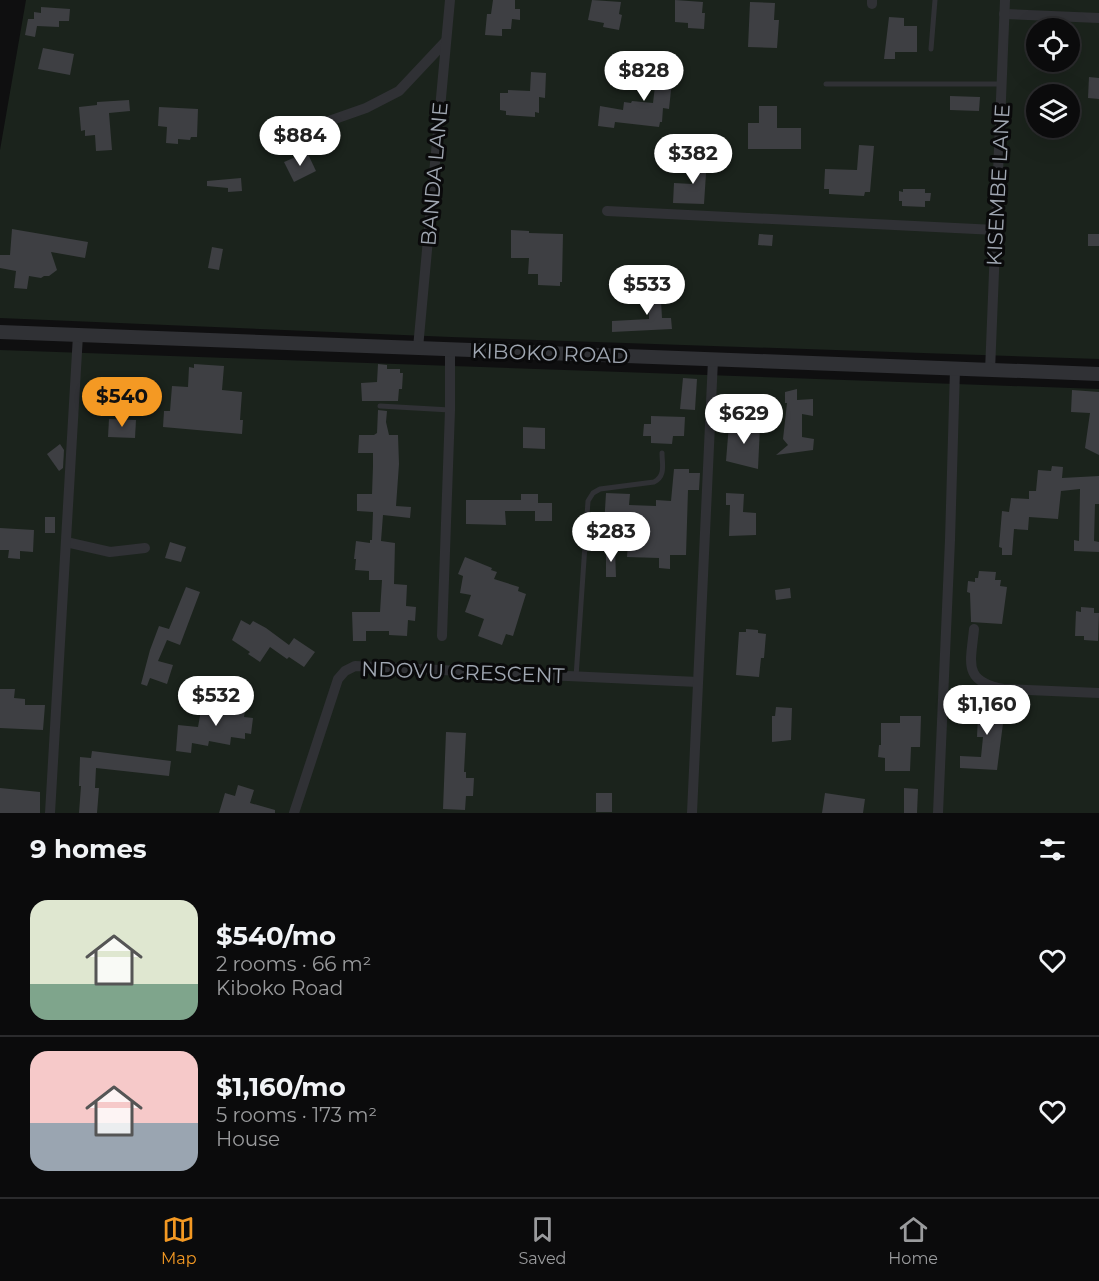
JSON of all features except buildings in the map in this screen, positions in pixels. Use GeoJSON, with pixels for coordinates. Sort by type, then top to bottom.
{"type":"FeatureCollection","features":[{"type":"Feature","properties":{"kind":"street","name":"BANDA LANE"},"geometry":{"type":"LineString","coordinates":[[418,348],[450,0]]}},
{"type":"Feature","properties":{"kind":"street","name":"KISEMBE LANE"},"geometry":{"type":"LineString","coordinates":[[990,371],[1005,0]]}},
{"type":"Feature","properties":{"kind":"street"},"geometry":{"type":"LineString","coordinates":[[1004,14],[1099,18]]}},
{"type":"Feature","properties":{"kind":"street"},"geometry":{"type":"LineString","coordinates":[[328,121],[366,108],[399,91],[446,41]]}},
{"type":"Feature","properties":{"kind":"street"},"geometry":{"type":"LineString","coordinates":[[608,211],[996,230]]}},
{"type":"Feature","properties":{"kind":"street","name":"KIBOKO ROAD"},"geometry":{"type":"LineString","coordinates":[[0,332],[1099,375]]}},
{"type":"Feature","properties":{"kind":"street"},"geometry":{"type":"LineString","coordinates":[[50,813],[78,335]]}},
{"type":"Feature","properties":{"kind":"street"},"geometry":{"type":"LineString","coordinates":[[442,636],[450,349]]}},
{"type":"Feature","properties":{"kind":"street"},"geometry":{"type":"LineString","coordinates":[[692,813],[713,360]]}},
{"type":"Feature","properties":{"kind":"street"},"geometry":{"type":"LineString","coordinates":[[938,813],[955,369]]}},
{"type":"Feature","properties":{"kind":"street"},"geometry":{"type":"LineString","coordinates":[[66,542],[110,552],[145,548]]}},
{"type":"Feature","properties":{"kind":"street"},"geometry":{"type":"LineString","coordinates":[[974,629],[972,671],[978,681],[1003,689],[1099,693]]}},
{"type":"Feature","properties":{"kind":"street","name":"NDOVU CRESCENT"},"geometry":{"type":"LineString","coordinates":[[294,813],[338,679],[345,671],[355,666],[698,682]]}},
{"type":"Feature","properties":{"kind":"lane"},"geometry":{"type":"LineString","coordinates":[[931,49],[935,0]]}},
{"type":"Feature","properties":{"kind":"lane"},"geometry":{"type":"LineString","coordinates":[[826,84],[1003,84]]}},
{"type":"Feature","properties":{"kind":"lane"},"geometry":{"type":"LineString","coordinates":[[380,406],[450,410]]}},
{"type":"Feature","properties":{"kind":"lane"},"geometry":{"type":"LineString","coordinates":[[576,676],[588,501],[593,493],[600,489],[654,482],[660,479],[663,475],[662,453]]}},
{"type":"Feature","properties":{"kind":"shaded area"},"geometry":{"type":"Polygon","coordinates":[[[26,0],[1099,0],[1099,359],[451,337],[0,318],[0,150],[26,0]]]}},
{"type":"Feature","properties":{"kind":"shaded area"},"geometry":{"type":"Polygon","coordinates":[[[0,350],[1099,389],[1099,813],[0,813],[0,350]]]}}]}
